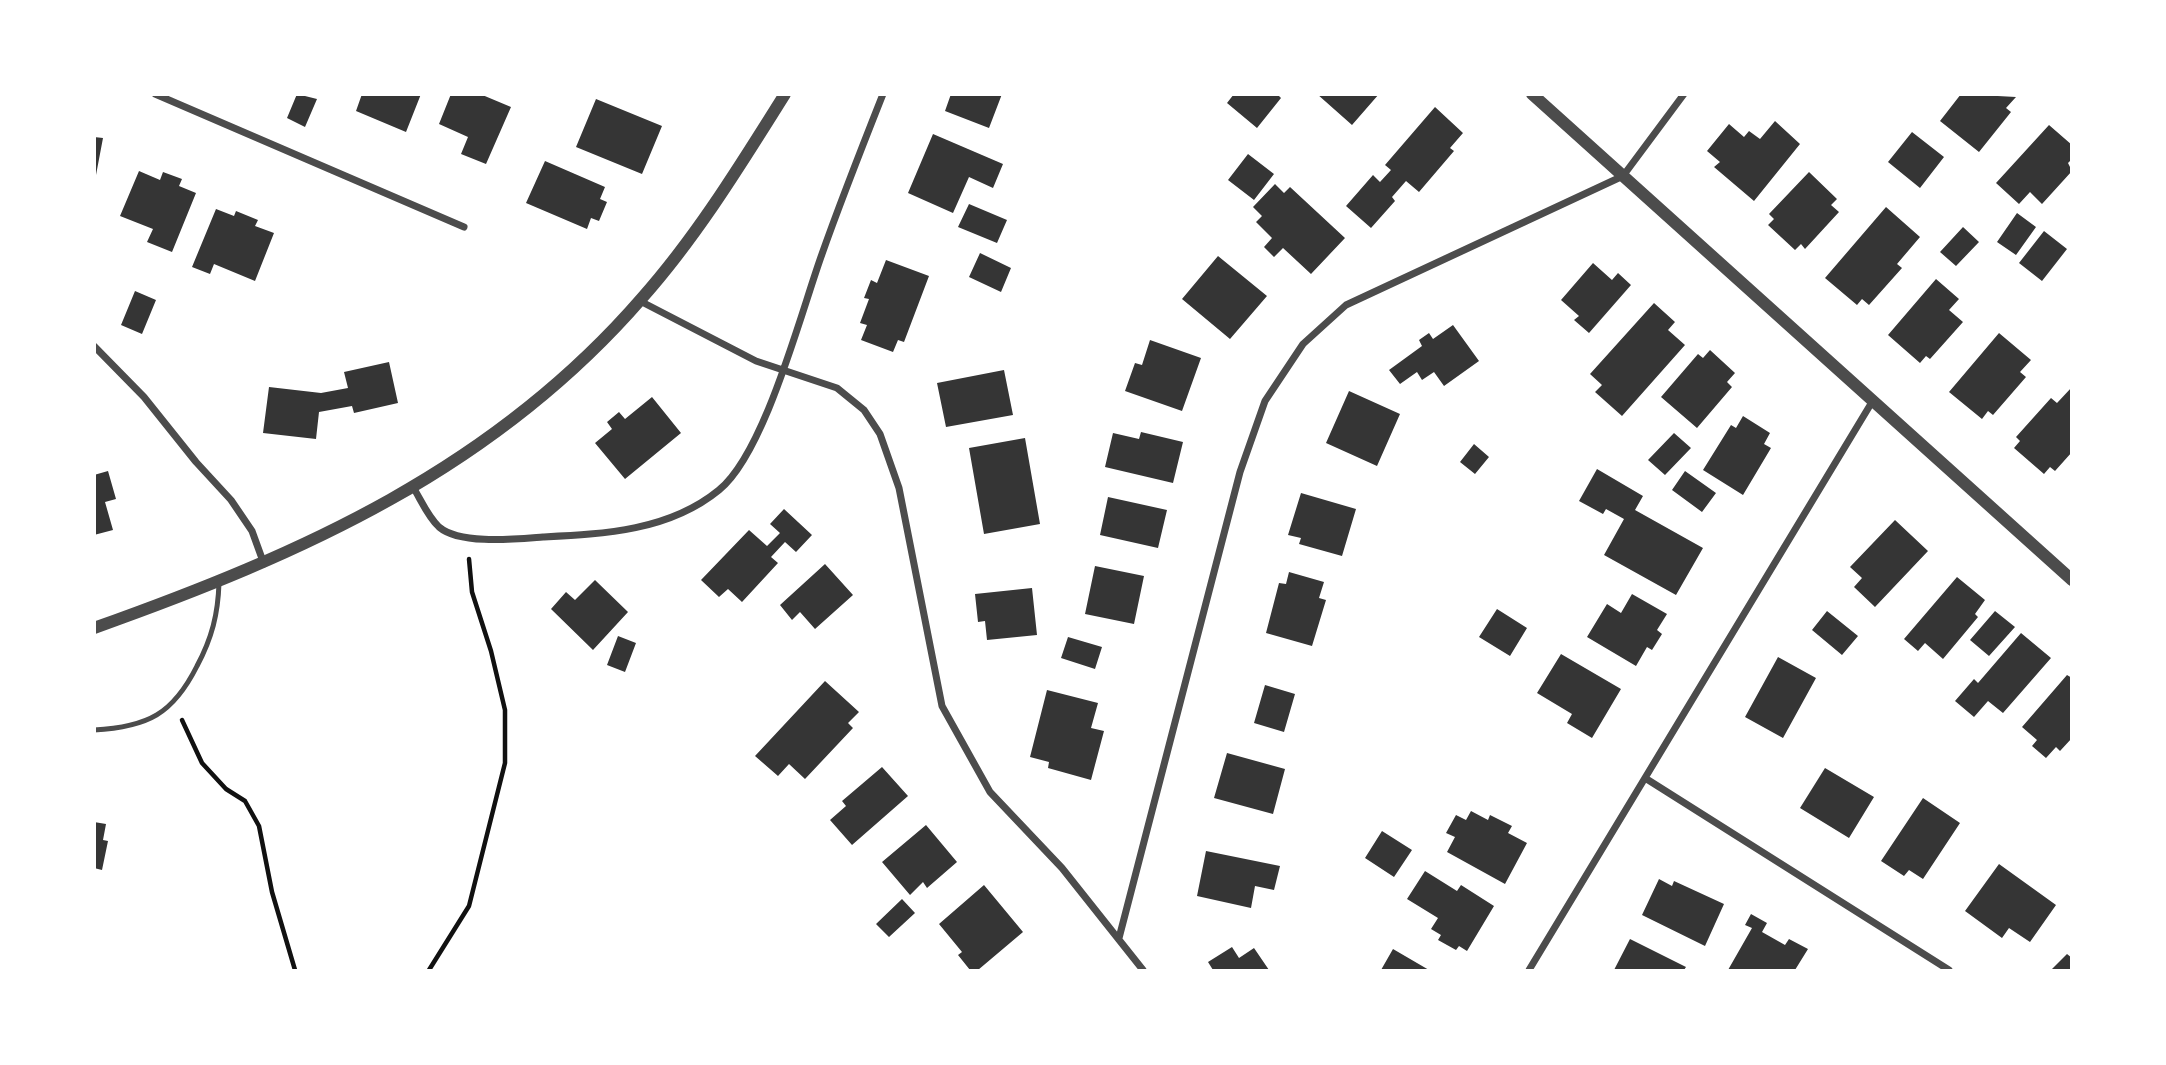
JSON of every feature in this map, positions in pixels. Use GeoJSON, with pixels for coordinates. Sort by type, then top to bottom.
{"type":"FeatureCollection","features":[{"type":"Feature","properties":{"kind":"street"},"geometry":{"type":"LineString","coordinates":[[155,94],[464,227]]}},
{"type":"Feature","properties":{"kind":"street"},"geometry":{"type":"LineString","coordinates":[[94,628],[219,583],[325,536],[413,487],[527,407],[587,355],[640,301],[718,197],[785,94]]}},
{"type":"Feature","properties":{"kind":"street"},"geometry":{"type":"LineString","coordinates":[[413,487],[436,525],[451,535],[516,539],[599,533],[649,526],[682,513],[721,488],[734,473],[765,416],[883,94]]}},
{"type":"Feature","properties":{"kind":"street"},"geometry":{"type":"LineString","coordinates":[[1532,94],[2071,580]]}},
{"type":"Feature","properties":{"kind":"street"},"geometry":{"type":"LineString","coordinates":[[1118,938],[1240,472],[1265,401],[1272,390],[1303,344],[1346,305],[1623,176],[1684,94]]}},
{"type":"Feature","properties":{"kind":"street"},"geometry":{"type":"LineString","coordinates":[[640,301],[722,345],[782,371],[825,383],[847,394],[864,410],[880,434],[899,488],[942,706],[990,792],[1062,868],[1143,971]]}},
{"type":"Feature","properties":{"kind":"street"},"geometry":{"type":"LineString","coordinates":[[94,345],[144,397],[196,462],[237,507],[252,531],[264,564]]}},
{"type":"Feature","properties":{"kind":"street"},"geometry":{"type":"LineString","coordinates":[[1529,971],[1872,402]]}},
{"type":"Feature","properties":{"kind":"street"},"geometry":{"type":"LineString","coordinates":[[1645,778],[1949,971]]}},
{"type":"Feature","properties":{"kind":"lane"},"geometry":{"type":"LineString","coordinates":[[94,730],[130,727],[154,717],[174,703],[188,684],[208,646],[216,618],[219,583]]}},
{"type":"Feature","properties":{"kind":"path"},"geometry":{"type":"LineString","coordinates":[[429,971],[469,906],[505,763],[505,710],[469,574],[471,538]]}},
{"type":"Feature","properties":{"kind":"path"},"geometry":{"type":"LineString","coordinates":[[174,703],[202,762],[226,789],[245,801],[256,818],[272,892],[295,971]]}},
{"type":"Feature","properties":{"kind":"building"},"geometry":{"type":"Polygon","coordinates":[[[297,94],[317,99],[305,127],[287,118],[297,94]]]}},
{"type":"Feature","properties":{"kind":"building"},"geometry":{"type":"Polygon","coordinates":[[[362,94],[421,94],[406,132],[356,111],[362,94]]]}},
{"type":"Feature","properties":{"kind":"building"},"geometry":{"type":"Polygon","coordinates":[[[451,94],[480,94],[511,107],[486,164],[461,154],[468,137],[439,124],[451,94]]]}},
{"type":"Feature","properties":{"kind":"building"},"geometry":{"type":"Polygon","coordinates":[[[951,94],[1002,94],[989,128],[945,111],[951,94]]]}},
{"type":"Feature","properties":{"kind":"building"},"geometry":{"type":"Polygon","coordinates":[[[1234,94],[1277,94],[1281,98],[1257,128],[1227,103],[1234,94]]]}},
{"type":"Feature","properties":{"kind":"building"},"geometry":{"type":"Polygon","coordinates":[[[1317,94],[1379,94],[1352,125],[1317,94]]]}},
{"type":"Feature","properties":{"kind":"building"},"geometry":{"type":"Polygon","coordinates":[[[1961,94],[2016,97],[2006,108],[2011,112],[1979,152],[1940,121],[1961,94]]]}},
{"type":"Feature","properties":{"kind":"building"},"geometry":{"type":"Polygon","coordinates":[[[596,99],[662,126],[642,174],[576,147],[596,99]]]}},
{"type":"Feature","properties":{"kind":"building"},"geometry":{"type":"Polygon","coordinates":[[[1435,107],[1463,133],[1450,148],[1454,151],[1419,192],[1406,181],[1392,197],[1395,201],[1371,228],[1346,206],[1373,175],[1380,182],[1391,170],[1385,165],[1435,107]]]}},
{"type":"Feature","properties":{"kind":"building"},"geometry":{"type":"Polygon","coordinates":[[[1775,121],[1800,144],[1754,201],[1714,167],[1720,162],[1707,151],[1729,124],[1744,137],[1749,131],[1760,139],[1775,121]]]}},
{"type":"Feature","properties":{"kind":"building"},"geometry":{"type":"Polygon","coordinates":[[[2049,125],[2072,145],[2072,159],[2068,163],[2072,171],[2042,204],[2030,192],[2019,204],[1996,183],[2049,125]]]}},
{"type":"Feature","properties":{"kind":"building"},"geometry":{"type":"Polygon","coordinates":[[[1912,132],[1944,157],[1920,188],[1888,162],[1912,132]]]}},
{"type":"Feature","properties":{"kind":"building"},"geometry":{"type":"Polygon","coordinates":[[[933,134],[1003,164],[993,188],[969,177],[953,213],[908,193],[933,134]]]}},
{"type":"Feature","properties":{"kind":"building"},"geometry":{"type":"Polygon","coordinates":[[[94,137],[103,138],[96,175],[94,175],[94,137]]]}},
{"type":"Feature","properties":{"kind":"building"},"geometry":{"type":"Polygon","coordinates":[[[1248,154],[1274,174],[1254,200],[1228,180],[1248,154]]]}},
{"type":"Feature","properties":{"kind":"building"},"geometry":{"type":"Polygon","coordinates":[[[545,161],[605,187],[600,199],[607,202],[599,221],[591,218],[587,229],[526,203],[545,161]]]}},
{"type":"Feature","properties":{"kind":"building"},"geometry":{"type":"Polygon","coordinates":[[[139,171],[160,180],[163,172],[182,179],[179,186],[196,193],[172,252],[147,242],[153,229],[120,216],[139,171]]]}},
{"type":"Feature","properties":{"kind":"building"},"geometry":{"type":"Polygon","coordinates":[[[1809,172],[1837,199],[1831,205],[1839,212],[1805,249],[1801,244],[1795,250],[1768,225],[1774,219],[1769,214],[1809,172]]]}},
{"type":"Feature","properties":{"kind":"building"},"geometry":{"type":"Polygon","coordinates":[[[1275,184],[1284,193],[1290,187],[1345,238],[1311,274],[1283,248],[1274,257],[1264,247],[1272,238],[1256,222],[1262,216],[1253,207],[1275,184]]]}},
{"type":"Feature","properties":{"kind":"building"},"geometry":{"type":"Polygon","coordinates":[[[969,204],[1007,220],[997,243],[958,227],[969,204]]]}},
{"type":"Feature","properties":{"kind":"building"},"geometry":{"type":"Polygon","coordinates":[[[1886,207],[1920,237],[1897,264],[1902,268],[1869,305],[1862,299],[1857,305],[1825,278],[1886,207]]]}},
{"type":"Feature","properties":{"kind":"building"},"geometry":{"type":"Polygon","coordinates":[[[216,209],[234,216],[236,211],[258,220],[255,226],[274,233],[255,281],[214,264],[210,274],[192,267],[216,209]]]}},
{"type":"Feature","properties":{"kind":"building"},"geometry":{"type":"Polygon","coordinates":[[[2017,213],[2036,227],[2016,255],[1997,242],[2017,213]]]}},
{"type":"Feature","properties":{"kind":"building"},"geometry":{"type":"Polygon","coordinates":[[[1963,227],[1979,242],[1956,266],[1940,252],[1963,227]]]}},
{"type":"Feature","properties":{"kind":"building"},"geometry":{"type":"Polygon","coordinates":[[[2044,231],[2067,249],[2042,281],[2019,263],[2044,231]]]}},
{"type":"Feature","properties":{"kind":"building"},"geometry":{"type":"Polygon","coordinates":[[[980,253],[1011,268],[1001,292],[969,277],[980,253]]]}},
{"type":"Feature","properties":{"kind":"building"},"geometry":{"type":"Polygon","coordinates":[[[1218,256],[1267,296],[1230,339],[1182,299],[1218,256]]]}},
{"type":"Feature","properties":{"kind":"building"},"geometry":{"type":"Polygon","coordinates":[[[886,260],[929,276],[904,342],[898,340],[893,352],[861,340],[867,325],[860,323],[869,299],[864,298],[871,280],[877,283],[886,260]]]}},
{"type":"Feature","properties":{"kind":"building"},"geometry":{"type":"Polygon","coordinates":[[[1593,263],[1612,280],[1618,273],[1631,285],[1589,333],[1574,320],[1579,316],[1561,300],[1593,263]]]}},
{"type":"Feature","properties":{"kind":"building"},"geometry":{"type":"Polygon","coordinates":[[[1936,279],[1959,299],[1949,310],[1963,322],[1930,359],[1926,356],[1920,363],[1888,335],[1936,279]]]}},
{"type":"Feature","properties":{"kind":"building"},"geometry":{"type":"Polygon","coordinates":[[[135,291],[156,300],[142,334],[121,325],[135,291]]]}},
{"type":"Feature","properties":{"kind":"building"},"geometry":{"type":"Polygon","coordinates":[[[1654,303],[1675,322],[1668,330],[1685,345],[1622,416],[1595,392],[1602,385],[1590,374],[1654,303]]]}},
{"type":"Feature","properties":{"kind":"building"},"geometry":{"type":"Polygon","coordinates":[[[1453,325],[1479,361],[1444,386],[1434,372],[1422,380],[1417,372],[1400,384],[1389,370],[1422,346],[1419,340],[1429,333],[1433,339],[1453,325]]]}},
{"type":"Feature","properties":{"kind":"building"},"geometry":{"type":"Polygon","coordinates":[[[1999,333],[2031,360],[2020,372],[2026,377],[1993,415],[1988,411],[1982,419],[1949,392],[1999,333]]]}},
{"type":"Feature","properties":{"kind":"building"},"geometry":{"type":"Polygon","coordinates":[[[1150,340],[1201,358],[1182,411],[1125,391],[1135,363],[1142,365],[1150,340]]]}},
{"type":"Feature","properties":{"kind":"building"},"geometry":{"type":"Polygon","coordinates":[[[1710,350],[1735,373],[1727,382],[1732,387],[1697,428],[1661,397],[1698,354],[1703,358],[1710,350]]]}},
{"type":"Feature","properties":{"kind":"building"},"geometry":{"type":"Polygon","coordinates":[[[389,362],[398,403],[354,413],[352,406],[319,412],[316,439],[263,433],[269,387],[321,393],[348,388],[344,372],[389,362]]]}},
{"type":"Feature","properties":{"kind":"building"},"geometry":{"type":"Polygon","coordinates":[[[1004,370],[1013,415],[946,427],[937,383],[1004,370]]]}},
{"type":"Feature","properties":{"kind":"building"},"geometry":{"type":"Polygon","coordinates":[[[2072,387],[2072,452],[2055,471],[2050,467],[2044,474],[2014,448],[2020,441],[2016,437],[2051,398],[2057,403],[2072,387]]]}},
{"type":"Feature","properties":{"kind":"building"},"geometry":{"type":"Polygon","coordinates":[[[1349,391],[1400,414],[1377,466],[1326,443],[1349,391]]]}},
{"type":"Feature","properties":{"kind":"building"},"geometry":{"type":"Polygon","coordinates":[[[652,397],[681,433],[625,479],[595,443],[612,429],[607,422],[619,412],[625,419],[652,397]]]}},
{"type":"Feature","properties":{"kind":"building"},"geometry":{"type":"Polygon","coordinates":[[[1743,416],[1770,433],[1764,444],[1771,448],[1743,495],[1703,470],[1731,425],[1736,428],[1743,416]]]}},
{"type":"Feature","properties":{"kind":"building"},"geometry":{"type":"Polygon","coordinates":[[[1141,432],[1183,442],[1173,483],[1105,467],[1113,433],[1139,439],[1141,432]]]}},
{"type":"Feature","properties":{"kind":"building"},"geometry":{"type":"Polygon","coordinates":[[[1674,433],[1691,448],[1665,475],[1648,460],[1674,433]]]}},
{"type":"Feature","properties":{"kind":"building"},"geometry":{"type":"Polygon","coordinates":[[[1025,438],[1040,524],[984,534],[969,448],[1025,438]]]}},
{"type":"Feature","properties":{"kind":"building"},"geometry":{"type":"Polygon","coordinates":[[[1474,444],[1489,457],[1475,474],[1460,462],[1474,444]]]}},
{"type":"Feature","properties":{"kind":"building"},"geometry":{"type":"Polygon","coordinates":[[[1597,469],[1643,496],[1635,510],[1703,548],[1676,595],[1604,555],[1624,519],[1606,509],[1603,514],[1579,501],[1597,469]]]}},
{"type":"Feature","properties":{"kind":"building"},"geometry":{"type":"Polygon","coordinates":[[[108,471],[116,499],[105,502],[113,530],[94,535],[94,475],[108,471]]]}},
{"type":"Feature","properties":{"kind":"building"},"geometry":{"type":"Polygon","coordinates":[[[1685,471],[1716,493],[1702,512],[1672,490],[1685,471]]]}},
{"type":"Feature","properties":{"kind":"building"},"geometry":{"type":"Polygon","coordinates":[[[1301,493],[1356,509],[1342,556],[1299,544],[1301,538],[1288,535],[1301,493]]]}},
{"type":"Feature","properties":{"kind":"building"},"geometry":{"type":"Polygon","coordinates":[[[1108,497],[1167,510],[1158,548],[1100,535],[1108,497]]]}},
{"type":"Feature","properties":{"kind":"building"},"geometry":{"type":"Polygon","coordinates":[[[784,509],[812,535],[796,552],[785,542],[771,557],[778,563],[742,602],[728,589],[719,597],[701,580],[749,530],[767,546],[780,533],[770,524],[784,509]]]}},
{"type":"Feature","properties":{"kind":"building"},"geometry":{"type":"Polygon","coordinates":[[[1895,520],[1928,551],[1875,607],[1854,587],[1862,578],[1850,567],[1895,520]]]}},
{"type":"Feature","properties":{"kind":"building"},"geometry":{"type":"Polygon","coordinates":[[[825,564],[853,595],[815,629],[800,612],[792,620],[780,605],[825,564]]]}},
{"type":"Feature","properties":{"kind":"building"},"geometry":{"type":"Polygon","coordinates":[[[1095,566],[1144,576],[1134,624],[1085,614],[1095,566]]]}},
{"type":"Feature","properties":{"kind":"building"},"geometry":{"type":"Polygon","coordinates":[[[1289,572],[1324,582],[1319,598],[1326,600],[1312,646],[1266,633],[1279,583],[1286,584],[1289,572]]]}},
{"type":"Feature","properties":{"kind":"building"},"geometry":{"type":"Polygon","coordinates":[[[1957,577],[1985,600],[1975,614],[1978,617],[1943,659],[1925,643],[1918,651],[1904,639],[1957,577]]]}},
{"type":"Feature","properties":{"kind":"building"},"geometry":{"type":"Polygon","coordinates":[[[595,580],[628,612],[593,650],[551,609],[566,592],[575,600],[595,580]]]}},
{"type":"Feature","properties":{"kind":"building"},"geometry":{"type":"Polygon","coordinates":[[[1032,588],[1037,635],[987,640],[985,621],[978,622],[975,594],[1032,588]]]}},
{"type":"Feature","properties":{"kind":"building"},"geometry":{"type":"Polygon","coordinates":[[[1632,594],[1667,614],[1657,630],[1662,634],[1652,650],[1647,647],[1636,666],[1587,637],[1607,604],[1621,613],[1632,594]]]}},
{"type":"Feature","properties":{"kind":"building"},"geometry":{"type":"Polygon","coordinates":[[[1497,609],[1527,628],[1510,656],[1479,637],[1497,609]]]}},
{"type":"Feature","properties":{"kind":"building"},"geometry":{"type":"Polygon","coordinates":[[[1827,611],[1858,636],[1842,655],[1812,630],[1827,611]]]}},
{"type":"Feature","properties":{"kind":"building"},"geometry":{"type":"Polygon","coordinates":[[[1995,611],[2015,627],[1989,656],[1970,640],[1995,611]]]}},
{"type":"Feature","properties":{"kind":"building"},"geometry":{"type":"Polygon","coordinates":[[[2021,633],[2051,658],[2003,713],[1988,701],[1974,717],[1955,701],[1974,679],[1978,683],[2021,633]]]}},
{"type":"Feature","properties":{"kind":"building"},"geometry":{"type":"Polygon","coordinates":[[[618,636],[636,643],[625,672],[607,665],[618,636]]]}},
{"type":"Feature","properties":{"kind":"building"},"geometry":{"type":"Polygon","coordinates":[[[1068,637],[1102,647],[1095,669],[1061,658],[1068,637]]]}},
{"type":"Feature","properties":{"kind":"building"},"geometry":{"type":"Polygon","coordinates":[[[1561,654],[1621,689],[1592,738],[1567,723],[1572,714],[1537,693],[1561,654]]]}},
{"type":"Feature","properties":{"kind":"building"},"geometry":{"type":"Polygon","coordinates":[[[1778,657],[1816,678],[1783,738],[1745,717],[1778,657]]]}},
{"type":"Feature","properties":{"kind":"building"},"geometry":{"type":"Polygon","coordinates":[[[2067,675],[2072,678],[2072,738],[2060,751],[2056,747],[2046,758],[2032,746],[2037,740],[2022,727],[2067,675]]]}},
{"type":"Feature","properties":{"kind":"building"},"geometry":{"type":"Polygon","coordinates":[[[825,681],[859,712],[848,723],[853,728],[805,779],[789,764],[778,776],[755,756],[825,681]]]}},
{"type":"Feature","properties":{"kind":"building"},"geometry":{"type":"Polygon","coordinates":[[[1265,685],[1295,694],[1284,732],[1254,723],[1265,685]]]}},
{"type":"Feature","properties":{"kind":"building"},"geometry":{"type":"Polygon","coordinates":[[[1047,690],[1098,703],[1091,728],[1104,731],[1091,780],[1048,768],[1049,762],[1030,757],[1047,690]]]}},
{"type":"Feature","properties":{"kind":"building"},"geometry":{"type":"Polygon","coordinates":[[[1227,753],[1285,769],[1273,814],[1214,798],[1227,753]]]}},
{"type":"Feature","properties":{"kind":"building"},"geometry":{"type":"Polygon","coordinates":[[[882,767],[908,796],[852,845],[830,820],[846,806],[842,801],[882,767]]]}},
{"type":"Feature","properties":{"kind":"building"},"geometry":{"type":"Polygon","coordinates":[[[1825,768],[1874,797],[1849,838],[1800,808],[1825,768]]]}},
{"type":"Feature","properties":{"kind":"building"},"geometry":{"type":"Polygon","coordinates":[[[1923,798],[1960,823],[1923,879],[1909,870],[1904,876],[1881,861],[1923,798]]]}},
{"type":"Feature","properties":{"kind":"building"},"geometry":{"type":"Polygon","coordinates":[[[1471,811],[1488,820],[1490,815],[1512,826],[1508,833],[1527,843],[1505,884],[1447,852],[1455,837],[1446,833],[1456,815],[1466,820],[1471,811]]]}},
{"type":"Feature","properties":{"kind":"building"},"geometry":{"type":"Polygon","coordinates":[[[94,822],[106,824],[103,840],[108,841],[102,870],[94,868],[94,822]]]}},
{"type":"Feature","properties":{"kind":"building"},"geometry":{"type":"Polygon","coordinates":[[[926,825],[957,862],[927,888],[923,882],[910,895],[882,862],[926,825]]]}},
{"type":"Feature","properties":{"kind":"building"},"geometry":{"type":"Polygon","coordinates":[[[1382,831],[1412,850],[1394,877],[1365,858],[1382,831]]]}},
{"type":"Feature","properties":{"kind":"building"},"geometry":{"type":"Polygon","coordinates":[[[1206,851],[1280,866],[1274,890],[1255,886],[1251,908],[1197,896],[1206,851]]]}},
{"type":"Feature","properties":{"kind":"building"},"geometry":{"type":"Polygon","coordinates":[[[1999,864],[2056,905],[2030,942],[2009,928],[2002,938],[1965,911],[1999,864]]]}},
{"type":"Feature","properties":{"kind":"building"},"geometry":{"type":"Polygon","coordinates":[[[1425,871],[1457,891],[1461,885],[1494,906],[1467,951],[1459,946],[1456,950],[1438,940],[1441,935],[1431,929],[1438,918],[1407,899],[1425,871]]]}},
{"type":"Feature","properties":{"kind":"building"},"geometry":{"type":"Polygon","coordinates":[[[1659,879],[1672,886],[1674,881],[1724,904],[1705,946],[1642,915],[1659,879]]]}},
{"type":"Feature","properties":{"kind":"building"},"geometry":{"type":"Polygon","coordinates":[[[984,885],[1023,932],[978,970],[970,970],[958,955],[962,952],[939,924],[984,885]]]}},
{"type":"Feature","properties":{"kind":"building"},"geometry":{"type":"Polygon","coordinates":[[[902,899],[915,913],[889,937],[876,924],[902,899]]]}},
{"type":"Feature","properties":{"kind":"building"},"geometry":{"type":"Polygon","coordinates":[[[1751,914],[1767,923],[1762,932],[1785,945],[1789,939],[1808,949],[1795,970],[1728,970],[1752,928],[1745,925],[1751,914]]]}},
{"type":"Feature","properties":{"kind":"building"},"geometry":{"type":"Polygon","coordinates":[[[1630,939],[1686,967],[1684,970],[1614,970],[1630,939]]]}},
{"type":"Feature","properties":{"kind":"building"},"geometry":{"type":"Polygon","coordinates":[[[1232,947],[1239,958],[1254,948],[1269,970],[1213,970],[1208,962],[1232,947]]]}},
{"type":"Feature","properties":{"kind":"building"},"geometry":{"type":"Polygon","coordinates":[[[1393,949],[1429,970],[1381,970],[1393,949]]]}},
{"type":"Feature","properties":{"kind":"building"},"geometry":{"type":"Polygon","coordinates":[[[2067,954],[2072,958],[2072,970],[2051,970],[2067,954]]]}}]}
